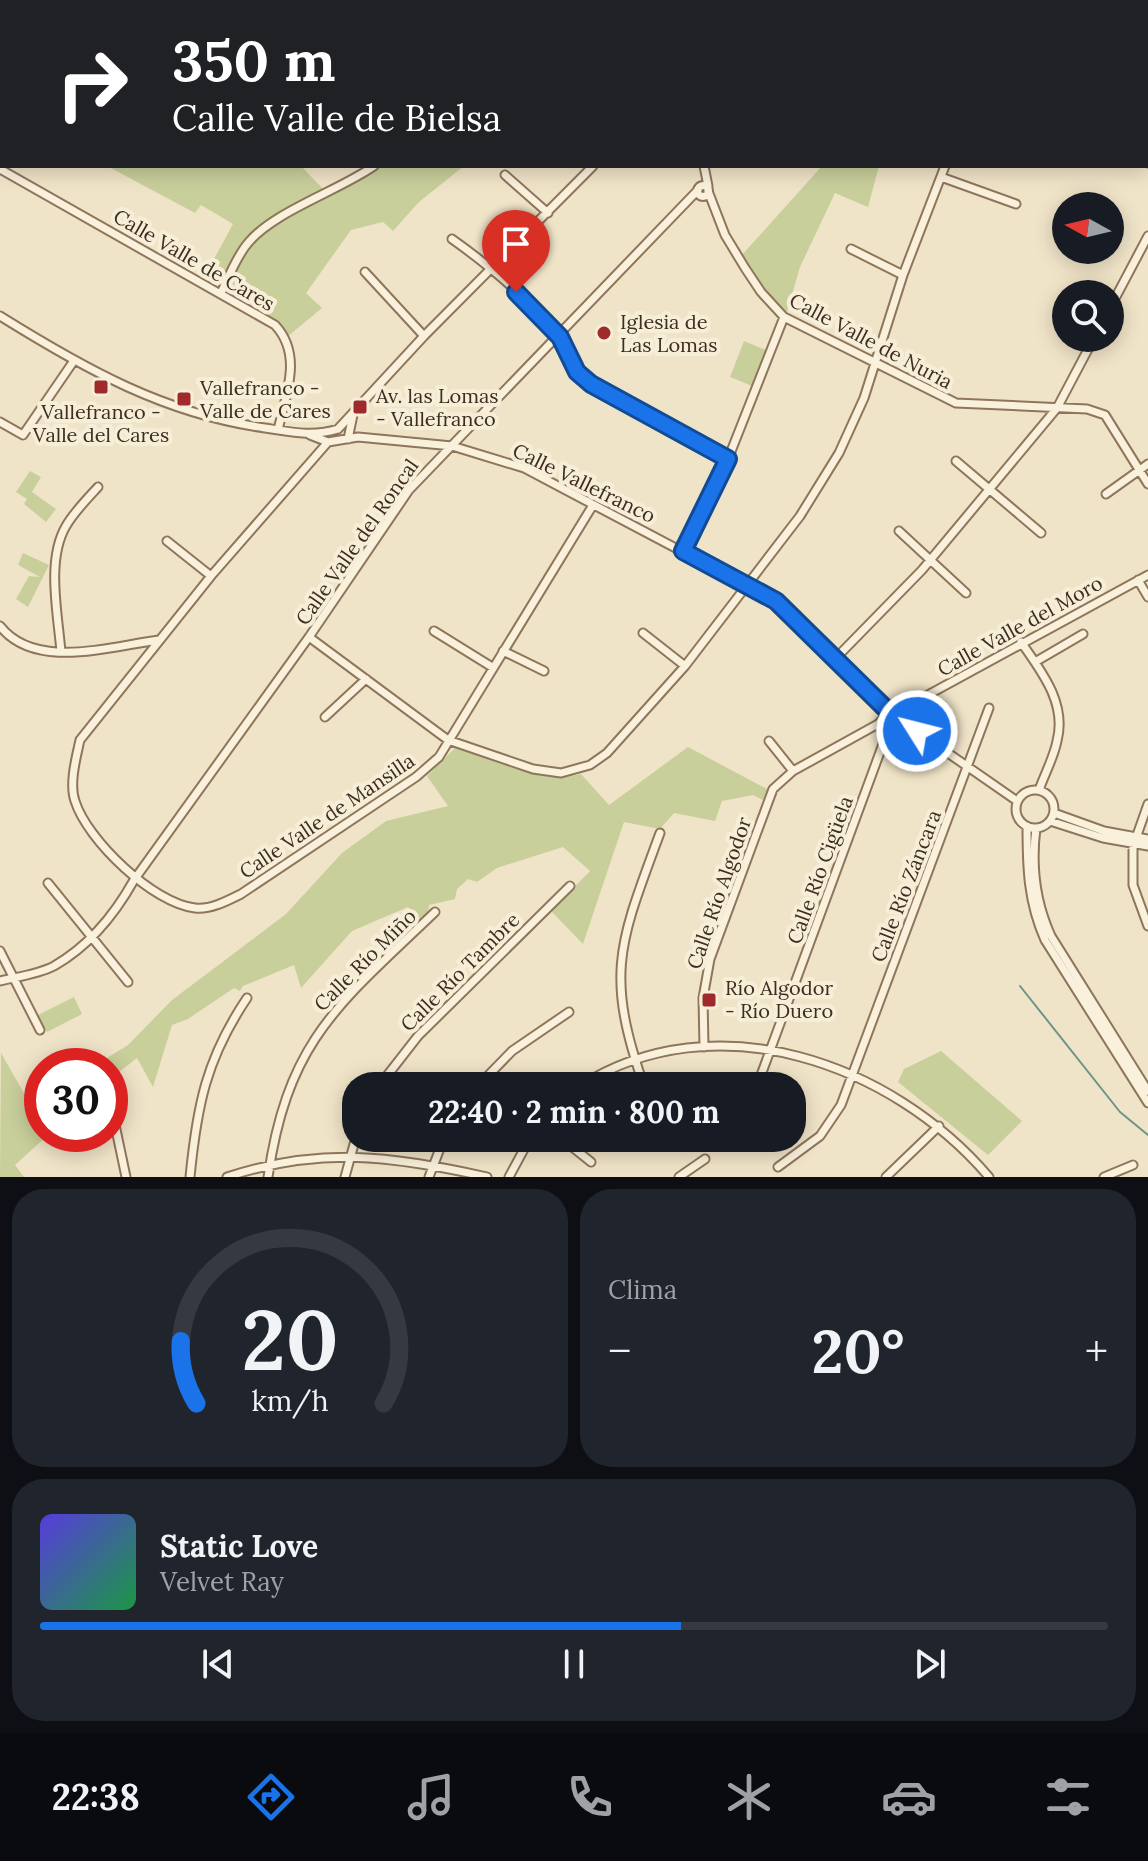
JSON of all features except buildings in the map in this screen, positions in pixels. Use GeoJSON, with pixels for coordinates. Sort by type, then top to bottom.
{"type":"FeatureCollection","features":[{"type":"Feature","properties":{"kind":"street"},"geometry":{"type":"LineString","coordinates":[[221,293],[247,244],[266,227],[345,186],[371,168]]}},
{"type":"Feature","properties":{"kind":"street"},"geometry":{"type":"LineString","coordinates":[[339,428],[424,336],[591,168]]}},
{"type":"Feature","properties":{"kind":"street"},"geometry":{"type":"LineString","coordinates":[[309,637],[448,740],[533,769],[561,773],[577,770],[607,753],[685,666],[744,585],[800,516],[839,453],[864,398],[903,275],[944,168]]}},
{"type":"Feature","properties":{"kind":"street","name":"Calle Valle de Cares"},"geometry":{"type":"LineString","coordinates":[[1,169],[275,325],[288,339],[289,374],[278,430]]}},
{"type":"Feature","properties":{"kind":"street"},"geometry":{"type":"LineString","coordinates":[[703,191],[704,169]]}},
{"type":"Feature","properties":{"kind":"street"},"geometry":{"type":"LineString","coordinates":[[505,175],[548,213]]}},
{"type":"Feature","properties":{"kind":"street"},"geometry":{"type":"LineString","coordinates":[[941,177],[1016,204]]}},
{"type":"Feature","properties":{"kind":"street","name":"Calle Valle del Roncal"},"geometry":{"type":"LineString","coordinates":[[0,981],[53,967],[93,937],[118,909],[134,880],[309,637],[409,490],[703,191]]}},
{"type":"Feature","properties":{"kind":"street","name":"Calle Valle de Nuria"},"geometry":{"type":"LineString","coordinates":[[703,191],[753,280],[784,317],[956,403],[1087,409],[1105,415],[1148,484]]}},
{"type":"Feature","properties":{"kind":"street"},"geometry":{"type":"LineString","coordinates":[[1124,281],[1148,236]]}},
{"type":"Feature","properties":{"kind":"street"},"geometry":{"type":"LineString","coordinates":[[452,239],[494,269],[560,337],[577,372],[591,384],[728,459]]}},
{"type":"Feature","properties":{"kind":"street"},"geometry":{"type":"LineString","coordinates":[[851,249],[903,275]]}},
{"type":"Feature","properties":{"kind":"street"},"geometry":{"type":"LineString","coordinates":[[365,272],[424,336]]}},
{"type":"Feature","properties":{"kind":"street","name":"Calle Vallefranco"},"geometry":{"type":"LineString","coordinates":[[0,316],[105,379],[200,416],[324,439],[452,446],[524,468],[776,601],[889,712],[1017,801]]}},
{"type":"Feature","properties":{"kind":"street"},"geometry":{"type":"LineString","coordinates":[[683,551],[728,459],[784,317]]}},
{"type":"Feature","properties":{"kind":"street"},"geometry":{"type":"LineString","coordinates":[[835,659],[930,560],[990,491],[1057,408],[1087,352]]}},
{"type":"Feature","properties":{"kind":"street"},"geometry":{"type":"LineString","coordinates":[[0,422],[23,435],[73,362]]}},
{"type":"Feature","properties":{"kind":"street"},"geometry":{"type":"LineString","coordinates":[[345,439],[353,413]]}},
{"type":"Feature","properties":{"kind":"street"},"geometry":{"type":"LineString","coordinates":[[339,428],[350,427]]}},
{"type":"Feature","properties":{"kind":"street"},"geometry":{"type":"LineString","coordinates":[[339,428],[345,439]]}},
{"type":"Feature","properties":{"kind":"street","name":"Calle Vallefranco"},"geometry":{"type":"LineString","coordinates":[[324,439],[339,428]]}},
{"type":"Feature","properties":{"kind":"street","name":"Calle Valle de Mansilla"},"geometry":{"type":"LineString","coordinates":[[324,439],[80,740],[75,763],[74,801],[105,847],[134,880],[172,901],[195,908],[223,904],[416,777],[439,757],[593,505]]}},
{"type":"Feature","properties":{"kind":"street"},"geometry":{"type":"LineString","coordinates":[[956,461],[1041,533]]}},
{"type":"Feature","properties":{"kind":"street"},"geometry":{"type":"LineString","coordinates":[[1106,494],[1148,464]]}},
{"type":"Feature","properties":{"kind":"street"},"geometry":{"type":"LineString","coordinates":[[61,652],[57,567],[60,543],[65,527],[98,487]]}},
{"type":"Feature","properties":{"kind":"street"},"geometry":{"type":"LineString","coordinates":[[899,531],[966,593]]}},
{"type":"Feature","properties":{"kind":"street"},"geometry":{"type":"LineString","coordinates":[[167,541],[211,576]]}},
{"type":"Feature","properties":{"kind":"street","name":"Calle Valle del Moro"},"geometry":{"type":"LineString","coordinates":[[769,798],[777,782],[878,724],[889,712],[904,708],[1148,575]]}},
{"type":"Feature","properties":{"kind":"street"},"geometry":{"type":"LineString","coordinates":[[1138,580],[1148,597]]}},
{"type":"Feature","properties":{"kind":"street"},"geometry":{"type":"LineString","coordinates":[[0,626],[17,641],[32,648],[61,652],[159,640]]}},
{"type":"Feature","properties":{"kind":"street"},"geometry":{"type":"LineString","coordinates":[[434,631],[492,667]]}},
{"type":"Feature","properties":{"kind":"street"},"geometry":{"type":"LineString","coordinates":[[643,633],[685,666]]}},
{"type":"Feature","properties":{"kind":"street"},"geometry":{"type":"LineString","coordinates":[[1035,662],[1083,634]]}},
{"type":"Feature","properties":{"kind":"street"},"geometry":{"type":"LineString","coordinates":[[1021,642],[1057,700],[1060,725],[1057,743],[1039,790]]}},
{"type":"Feature","properties":{"kind":"street"},"geometry":{"type":"LineString","coordinates":[[503,651],[544,671]]}},
{"type":"Feature","properties":{"kind":"street"},"geometry":{"type":"LineString","coordinates":[[325,717],[366,679]]}},
{"type":"Feature","properties":{"kind":"street","name":"Calle Río Záncara"},"geometry":{"type":"LineString","coordinates":[[778,1167],[820,1136],[831,1123],[989,708]]}},
{"type":"Feature","properties":{"kind":"street"},"geometry":{"type":"LineString","coordinates":[[769,741],[793,771]]}},
{"type":"Feature","properties":{"kind":"street","name":"Calle Río Cigüela"},"geometry":{"type":"LineString","coordinates":[[762,1072],[883,744]]}},
{"type":"Feature","properties":{"kind":"street"},"geometry":{"type":"LineString","coordinates":[[1052,817],[1051,798],[1039,790],[1026,791],[1017,801],[1016,813],[1031,827],[1034,884],[1040,912],[1051,936],[1148,1091]]}},
{"type":"Feature","properties":{"kind":"street","name":"Calle Río Algodor"},"geometry":{"type":"LineString","coordinates":[[704,1047],[703,998],[710,959],[769,798]]}},
{"type":"Feature","properties":{"kind":"street"},"geometry":{"type":"LineString","coordinates":[[1148,804],[1135,841],[1133,885],[1148,926]]}},
{"type":"Feature","properties":{"kind":"street"},"geometry":{"type":"LineString","coordinates":[[1031,827],[1052,817],[1148,846]]}},
{"type":"Feature","properties":{"kind":"street"},"geometry":{"type":"LineString","coordinates":[[1031,827],[1027,885],[1033,913],[1045,940],[1148,1103]]}},
{"type":"Feature","properties":{"kind":"street"},"geometry":{"type":"LineString","coordinates":[[639,1072],[621,1010],[620,965],[626,925],[660,833]]}},
{"type":"Feature","properties":{"kind":"street"},"geometry":{"type":"LineString","coordinates":[[1135,841],[1148,839]]}},
{"type":"Feature","properties":{"kind":"street"},"geometry":{"type":"LineString","coordinates":[[48,883],[128,982]]}},
{"type":"Feature","properties":{"kind":"street","name":"Calle Río Tambre"},"geometry":{"type":"LineString","coordinates":[[390,1072],[418,1036],[570,886]]}},
{"type":"Feature","properties":{"kind":"street","name":"Calle Río Miño"},"geometry":{"type":"LineString","coordinates":[[268,1177],[287,1088],[321,1028],[349,993],[435,912]]}},
{"type":"Feature","properties":{"kind":"street"},"geometry":{"type":"LineString","coordinates":[[0,951],[40,1030]]}},
{"type":"Feature","properties":{"kind":"street"},"geometry":{"type":"LineString","coordinates":[[190,1177],[199,1104],[208,1069],[247,998]]}},
{"type":"Feature","properties":{"kind":"street"},"geometry":{"type":"LineString","coordinates":[[492,1072],[512,1051],[569,1012]]}},
{"type":"Feature","properties":{"kind":"street"},"geometry":{"type":"LineString","coordinates":[[602,1072],[634,1058],[704,1047],[770,1051],[813,1060],[892,1093],[939,1126],[989,1177]]}},
{"type":"Feature","properties":{"kind":"street"},"geometry":{"type":"LineString","coordinates":[[886,1177],[939,1126]]}},
{"type":"Feature","properties":{"kind":"street"},"geometry":{"type":"LineString","coordinates":[[121,1152],[126,1177]]}},
{"type":"Feature","properties":{"kind":"street"},"geometry":{"type":"LineString","coordinates":[[345,1177],[351,1152]]}},
{"type":"Feature","properties":{"kind":"street"},"geometry":{"type":"LineString","coordinates":[[429,1177],[438,1152]]}},
{"type":"Feature","properties":{"kind":"street"},"geometry":{"type":"LineString","coordinates":[[509,1177],[522,1152]]}},
{"type":"Feature","properties":{"kind":"street"},"geometry":{"type":"LineString","coordinates":[[578,1152],[591,1162]]}},
{"type":"Feature","properties":{"kind":"street"},"geometry":{"type":"LineString","coordinates":[[227,1177],[270,1164],[350,1155],[433,1165],[487,1177]]}},
{"type":"Feature","properties":{"kind":"street"},"geometry":{"type":"LineString","coordinates":[[679,1177],[705,1159]]}},
{"type":"Feature","properties":{"kind":"street"},"geometry":{"type":"LineString","coordinates":[[1104,1177],[1133,1165]]}},
{"type":"Feature","properties":{"kind":"green space"},"geometry":{"type":"Polygon","coordinates":[[[111,168],[303,168],[326,192],[368,168],[462,168],[419,202],[393,231],[383,222],[351,230],[306,293],[322,308],[287,337],[275,322],[207,272],[233,224],[201,205],[195,213],[111,168]]]}},
{"type":"Feature","properties":{"kind":"green space"},"geometry":{"type":"Polygon","coordinates":[[[820,168],[878,168],[868,207],[835,193],[800,267],[787,312],[764,290],[741,256],[820,168]]]}},
{"type":"Feature","properties":{"kind":"green space"},"geometry":{"type":"Polygon","coordinates":[[[744,341],[766,350],[752,386],[730,377],[744,341]]]}},
{"type":"Feature","properties":{"kind":"green space"},"geometry":{"type":"Polygon","coordinates":[[[30,471],[41,477],[32,492],[56,509],[46,522],[24,504],[27,499],[16,492],[30,471]]]}},
{"type":"Feature","properties":{"kind":"green space"},"geometry":{"type":"Polygon","coordinates":[[[23,553],[49,565],[28,607],[16,599],[29,576],[40,577],[18,565],[23,553]]]}},
{"type":"Feature","properties":{"kind":"green space"},"geometry":{"type":"Polygon","coordinates":[[[456,747],[533,773],[549,776],[581,774],[609,805],[688,747],[767,789],[763,800],[753,795],[722,801],[715,821],[674,813],[660,829],[624,822],[583,944],[551,911],[590,871],[563,847],[497,868],[477,882],[468,879],[457,889],[455,899],[429,905],[428,914],[420,919],[408,907],[352,931],[301,988],[294,965],[243,986],[240,991],[234,988],[188,1019],[172,1025],[153,1087],[137,1058],[128,1065],[128,1048],[123,1048],[172,1000],[286,914],[342,853],[386,821],[448,806],[427,776],[456,747]]]}},
{"type":"Feature","properties":{"kind":"green space"},"geometry":{"type":"Polygon","coordinates":[[[74,997],[82,1014],[47,1032],[38,1015],[74,997]]]}},
{"type":"Feature","properties":{"kind":"green space"},"geometry":{"type":"Polygon","coordinates":[[[941,1051],[1022,1121],[988,1155],[898,1082],[904,1069],[941,1051]]]}},
{"type":"Feature","properties":{"kind":"green space"},"geometry":{"type":"Polygon","coordinates":[[[1,1053],[24,1093],[24,1152],[29,1152],[15,1165],[24,1177],[0,1177],[1,1053]]]}},
{"type":"Feature","properties":{"kind":"waterway"},"geometry":{"type":"LineString","coordinates":[[1020,986],[1120,1112],[1148,1135]]}},
{"type":"Feature","properties":{"kind":"place","name":"Iglesia de Las Lomas"},"geometry":{"type":"Point","coordinates":[604,333]}},
{"type":"Feature","properties":{"kind":"place","name":"Vallefranco - Valle del Cares"},"geometry":{"type":"Point","coordinates":[101,387]}},
{"type":"Feature","properties":{"kind":"place","name":"Vallefranco - Valle de Cares"},"geometry":{"type":"Point","coordinates":[184,399]}},
{"type":"Feature","properties":{"kind":"place","name":"Av. las Lomas - Vallefranco"},"geometry":{"type":"Point","coordinates":[360,407]}},
{"type":"Feature","properties":{"kind":"place","name":"Río Algodor - Río Duero"},"geometry":{"type":"Point","coordinates":[709,1000]}},
{"type":"Feature","properties":{"kind":"route"},"geometry":{"type":"LineString","coordinates":[[516,292],[560,337],[577,372],[591,384],[728,459],[683,551],[776,601],[889,712],[917,731]]}}]}
